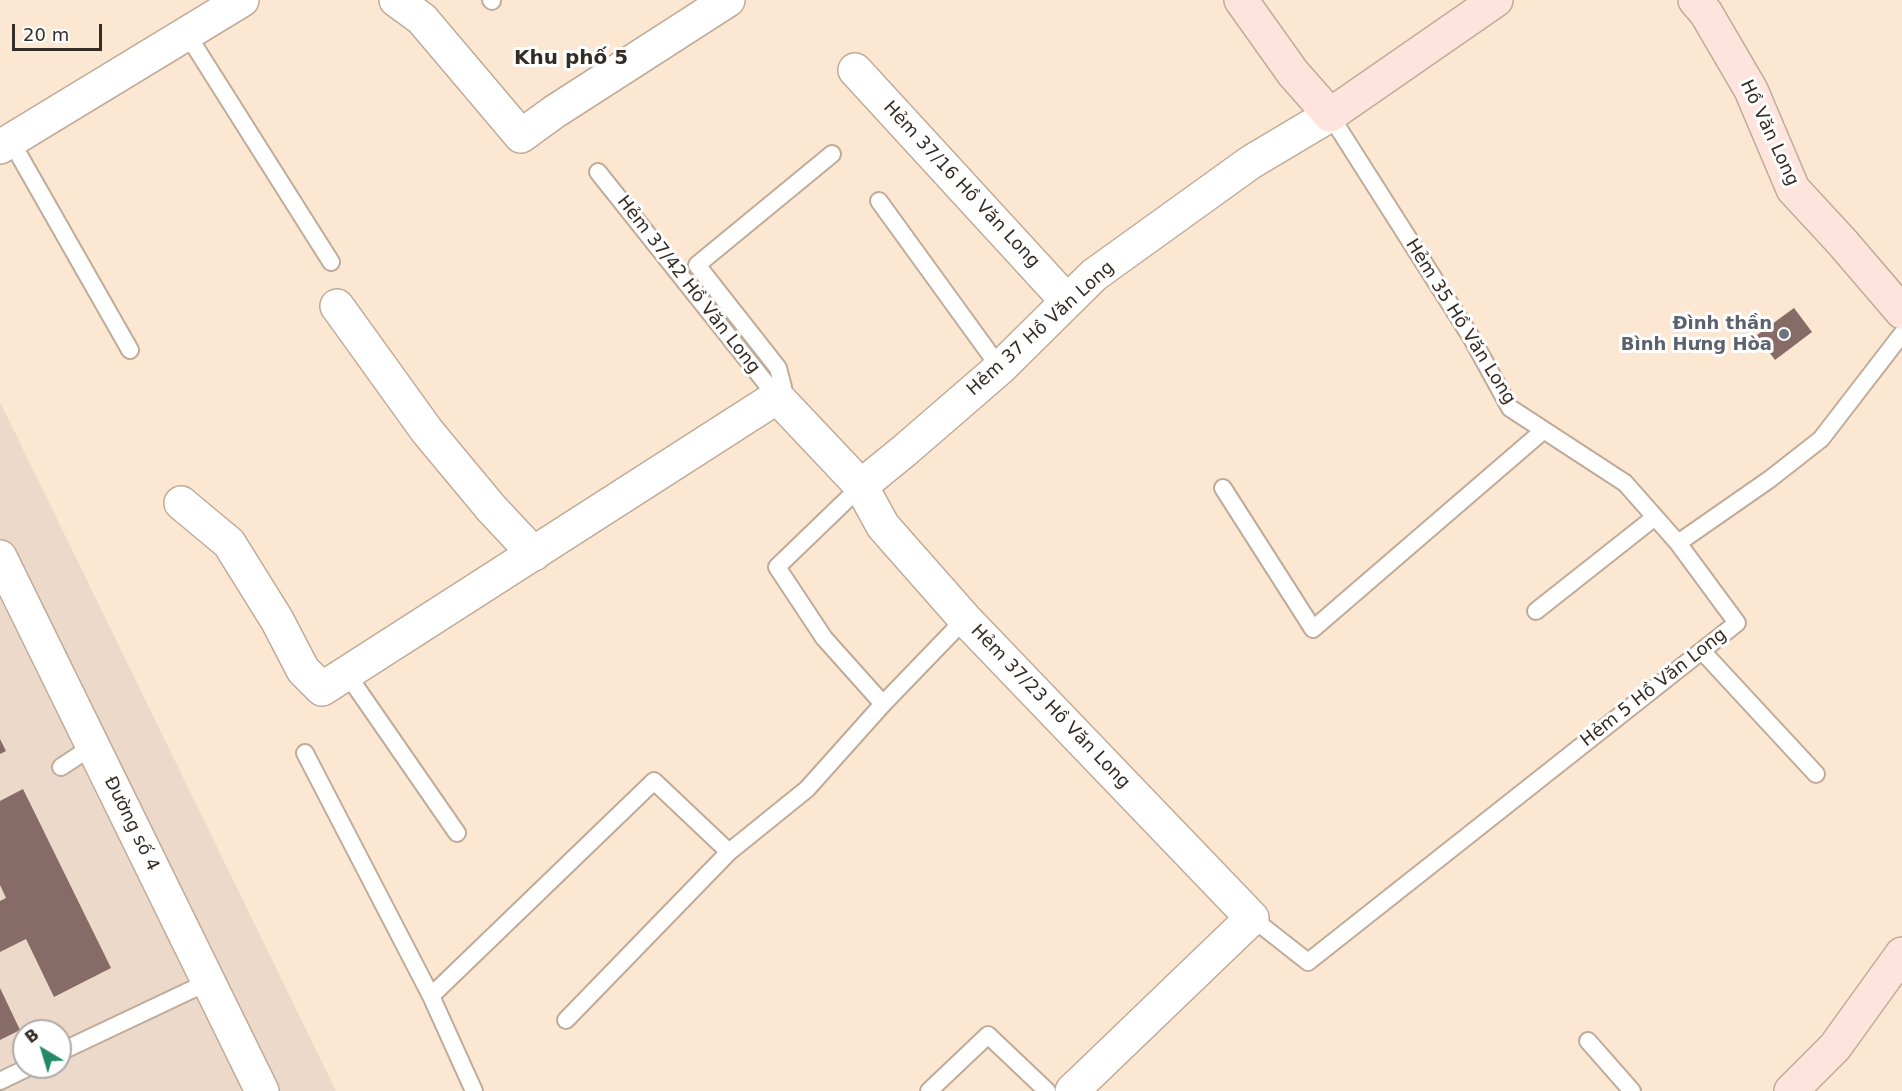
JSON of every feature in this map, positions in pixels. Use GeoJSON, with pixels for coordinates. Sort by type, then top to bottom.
{"type":"FeatureCollection","features":[{"type":"Feature","properties":{"kind":"street"},"geometry":{"type":"LineString","coordinates":[[5,144],[242,0]]}},
{"type":"Feature","properties":{"kind":"street"},"geometry":{"type":"LineString","coordinates":[[396,0],[422,20],[521,136],[554,112],[728,0]]}},
{"type":"Feature","properties":{"kind":"street"},"geometry":{"type":"LineString","coordinates":[[1241,0],[1293,73],[1330,115],[1496,0]]}},
{"type":"Feature","properties":{"kind":"street","name":"Hồ Văn Long"},"geometry":{"type":"LineString","coordinates":[[1707,4],[1751,90],[1793,189],[1902,312]]}},
{"type":"Feature","properties":{"kind":"street","name":"Hẻm 37/16 Hồ Văn Long"},"geometry":{"type":"LineString","coordinates":[[855,70],[1067,301]]}},
{"type":"Feature","properties":{"kind":"street","name":"Hẻm 37 Hồ Văn Long"},"geometry":{"type":"LineString","coordinates":[[861,486],[999,368],[1094,276],[1251,162],[1330,115]]}},
{"type":"Feature","properties":{"kind":"street"},"geometry":{"type":"LineString","coordinates":[[337,306],[426,431],[491,508],[534,554]]}},
{"type":"Feature","properties":{"kind":"street"},"geometry":{"type":"LineString","coordinates":[[181,503],[229,543],[277,620],[303,670],[322,689],[777,397],[861,486]]}},
{"type":"Feature","properties":{"kind":"street","name":"Hẻm 37/23 Hồ Văn Long"},"geometry":{"type":"LineString","coordinates":[[861,486],[883,526],[964,619],[1252,918]]}},
{"type":"Feature","properties":{"kind":"street","name":"Đường số 4"},"geometry":{"type":"LineString","coordinates":[[0,557],[262,1091]]}},
{"type":"Feature","properties":{"kind":"street"},"geometry":{"type":"LineString","coordinates":[[1072,1091],[1252,918]]}},
{"type":"Feature","properties":{"kind":"street"},"geometry":{"type":"LineString","coordinates":[[1791,1091],[1835,1047],[1902,954]]}},
{"type":"Feature","properties":{"kind":"lane"},"geometry":{"type":"LineString","coordinates":[[187,34],[331,262]]}},
{"type":"Feature","properties":{"kind":"lane","name":"Hẻm 35 Hồ Văn Long"},"geometry":{"type":"LineString","coordinates":[[1330,115],[1471,337],[1510,408],[1625,483],[1678,543]]}},
{"type":"Feature","properties":{"kind":"lane"},"geometry":{"type":"LineString","coordinates":[[5,144],[130,350]]}},
{"type":"Feature","properties":{"kind":"lane"},"geometry":{"type":"LineString","coordinates":[[777,397],[783,387],[778,368],[697,265],[832,154]]}},
{"type":"Feature","properties":{"kind":"lane","name":"Hẻm 37/42 Hồ Văn Long"},"geometry":{"type":"LineString","coordinates":[[598,172],[777,397]]}},
{"type":"Feature","properties":{"kind":"lane"},"geometry":{"type":"LineString","coordinates":[[879,201],[999,368]]}},
{"type":"Feature","properties":{"kind":"lane"},"geometry":{"type":"LineString","coordinates":[[1678,543],[1770,479],[1821,439],[1902,334]]}},
{"type":"Feature","properties":{"kind":"lane"},"geometry":{"type":"LineString","coordinates":[[1223,488],[1313,629],[1544,430]]}},
{"type":"Feature","properties":{"kind":"lane"},"geometry":{"type":"LineString","coordinates":[[861,486],[777,567],[824,638],[883,704]]}},
{"type":"Feature","properties":{"kind":"lane"},"geometry":{"type":"LineString","coordinates":[[1536,611],[1655,517]]}},
{"type":"Feature","properties":{"kind":"lane","name":"Hẻm 5 Hồ Văn Long"},"geometry":{"type":"LineString","coordinates":[[1252,918],[1308,962],[1737,623],[1678,543]]}},
{"type":"Feature","properties":{"kind":"lane"},"geometry":{"type":"LineString","coordinates":[[566,1020],[729,852],[807,789],[883,704],[964,619]]}},
{"type":"Feature","properties":{"kind":"lane"},"geometry":{"type":"LineString","coordinates":[[1702,651],[1816,774]]}},
{"type":"Feature","properties":{"kind":"lane"},"geometry":{"type":"LineString","coordinates":[[347,674],[457,832]]}},
{"type":"Feature","properties":{"kind":"lane"},"geometry":{"type":"LineString","coordinates":[[61,767],[93,746]]}},
{"type":"Feature","properties":{"kind":"lane"},"geometry":{"type":"LineString","coordinates":[[305,753],[431,996],[474,1091]]}},
{"type":"Feature","properties":{"kind":"lane"},"geometry":{"type":"LineString","coordinates":[[431,996],[654,781],[729,852]]}},
{"type":"Feature","properties":{"kind":"lane"},"geometry":{"type":"LineString","coordinates":[[72,1046],[208,982]]}},
{"type":"Feature","properties":{"kind":"lane"},"geometry":{"type":"LineString","coordinates":[[929,1091],[988,1035],[1047,1091]]}},
{"type":"Feature","properties":{"kind":"lane"},"geometry":{"type":"LineString","coordinates":[[1588,1041],[1632,1091]]}},
{"type":"Feature","properties":{"kind":"shaded area"},"geometry":{"type":"Polygon","coordinates":[[[0,402],[336,1091],[0,1091],[0,402]]]}},
{"type":"Feature","properties":{"kind":"building","name":"Đình thần Bình Hưng Hòa"},"geometry":{"type":"Polygon","coordinates":[[[1794,308],[1812,332],[1775,360],[1757,335],[1794,308]]]}},
{"type":"Feature","properties":{"kind":"building"},"geometry":{"type":"Polygon","coordinates":[[[0,739],[6,751],[0,754],[0,739]]]}},
{"type":"Feature","properties":{"kind":"building"},"geometry":{"type":"Polygon","coordinates":[[[23,789],[111,968],[54,997],[26,939],[0,952],[0,901],[6,898],[0,885],[0,801],[23,789]]]}},
{"type":"Feature","properties":{"kind":"building"},"geometry":{"type":"Polygon","coordinates":[[[0,988],[15,1019],[12,1019],[12,1034],[0,1040],[0,988]]]}},
{"type":"Feature","properties":{"kind":"place","name":"Đình thần Bình Hưng Hòa"},"geometry":{"type":"Point","coordinates":[1784,334]}},
{"type":"Feature","properties":{"kind":"district","name":"Khu phố 5"},"geometry":{"type":"Point","coordinates":[571,59]}}]}
